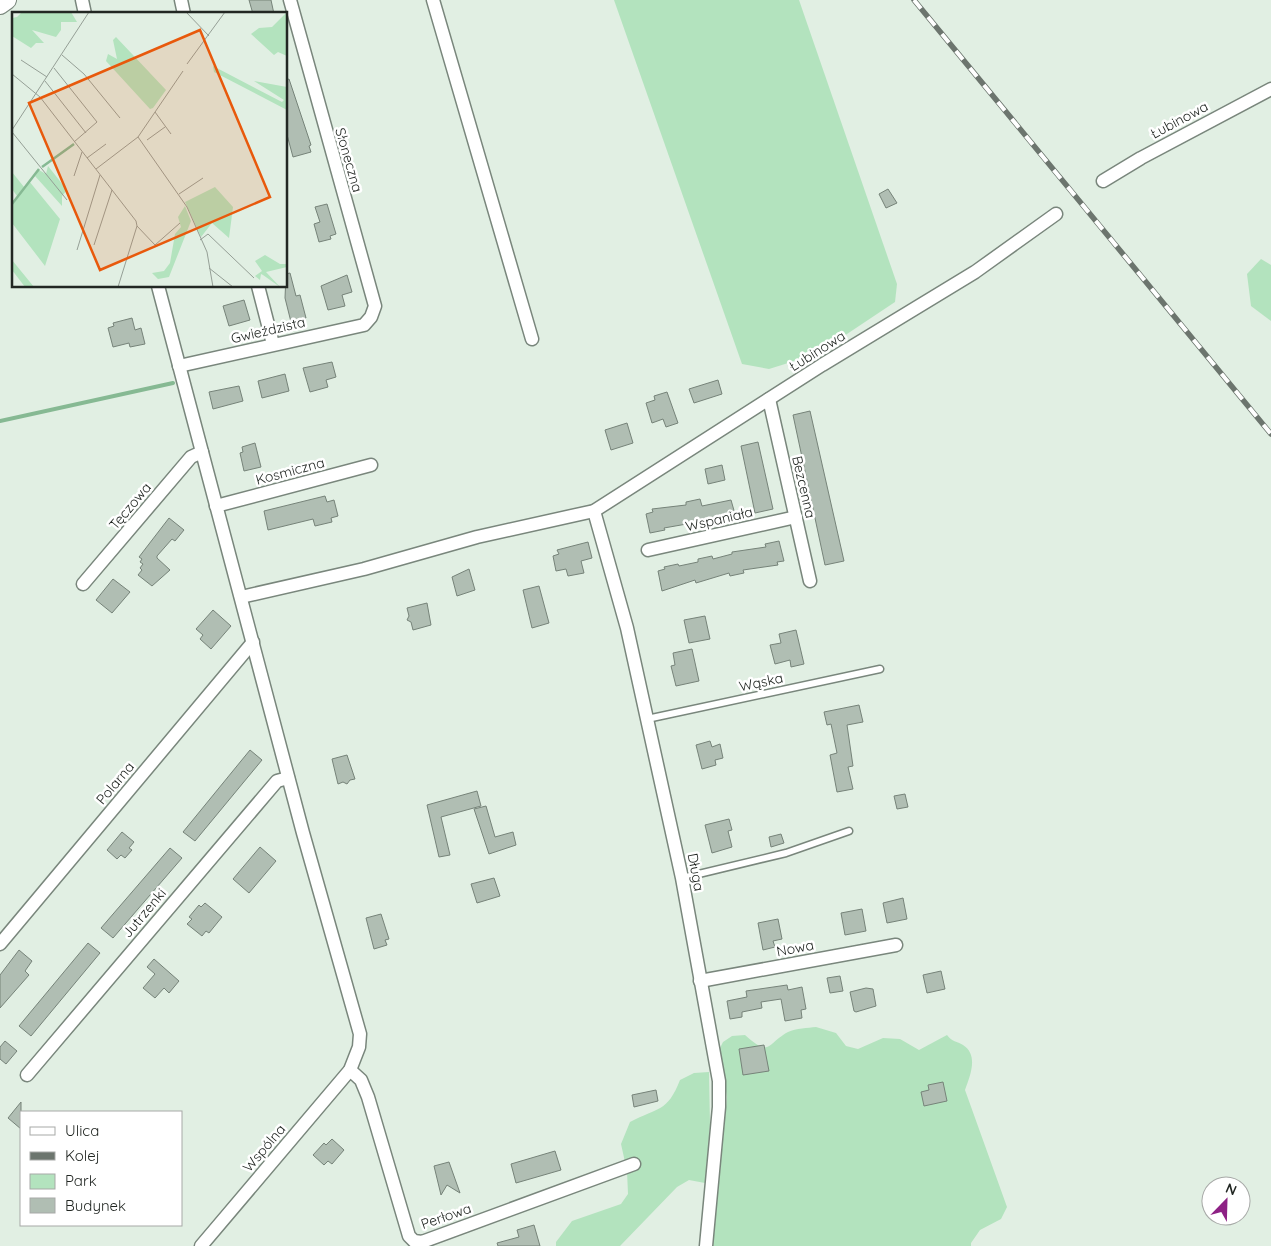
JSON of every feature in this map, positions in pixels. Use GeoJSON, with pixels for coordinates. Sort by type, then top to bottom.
{"type":"FeatureCollection","features":[{"type":"Feature","properties":{"kind":"street"},"geometry":{"type":"LineString","coordinates":[[0,5],[7,0]]}},
{"type":"Feature","properties":{"kind":"street","name":"Słoneczna"},"geometry":{"type":"LineString","coordinates":[[290,0],[373,295],[375,306],[371,317],[364,325]]}},
{"type":"Feature","properties":{"kind":"street"},"geometry":{"type":"LineString","coordinates":[[433,0],[532,339]]}},
{"type":"Feature","properties":{"kind":"street","name":"Łubinowa"},"geometry":{"type":"LineString","coordinates":[[1103,180],[1271,89]]}},
{"type":"Feature","properties":{"kind":"street","name":"Łubinowa"},"geometry":{"type":"LineString","coordinates":[[594,511],[769,399],[975,272],[1056,214]]}},
{"type":"Feature","properties":{"kind":"street","name":"Wspólna"},"geometry":{"type":"LineString","coordinates":[[159,288],[288,778],[360,1034],[360,1047],[350,1070],[201,1246]]}},
{"type":"Feature","properties":{"kind":"street"},"geometry":{"type":"LineString","coordinates":[[259,288],[273,344]]}},
{"type":"Feature","properties":{"kind":"street","name":"Gwieździsta"},"geometry":{"type":"LineString","coordinates":[[179,366],[364,325]]}},
{"type":"Feature","properties":{"kind":"street","name":"Bezcenna"},"geometry":{"type":"LineString","coordinates":[[769,399],[810,581]]}},
{"type":"Feature","properties":{"kind":"street","name":"Tęczowa"},"geometry":{"type":"LineString","coordinates":[[83,584],[191,457],[202,452]]}},
{"type":"Feature","properties":{"kind":"street","name":"Kosmiczna"},"geometry":{"type":"LineString","coordinates":[[216,506],[371,465]]}},
{"type":"Feature","properties":{"kind":"street"},"geometry":{"type":"LineString","coordinates":[[241,597],[364,569],[477,537],[594,511]]}},
{"type":"Feature","properties":{"kind":"street","name":"Długa"},"geometry":{"type":"LineString","coordinates":[[594,511],[626,628],[682,878],[718,1081],[719,1107],[706,1246]]}},
{"type":"Feature","properties":{"kind":"street","name":"Wspaniała"},"geometry":{"type":"LineString","coordinates":[[648,550],[796,517]]}},
{"type":"Feature","properties":{"kind":"street","name":"Polarna"},"geometry":{"type":"LineString","coordinates":[[0,944],[253,642]]}},
{"type":"Feature","properties":{"kind":"street","name":"Jutrzenki"},"geometry":{"type":"LineString","coordinates":[[27,1074],[277,781],[288,778]]}},
{"type":"Feature","properties":{"kind":"street","name":"Nowa"},"geometry":{"type":"LineString","coordinates":[[700,982],[896,944]]}},
{"type":"Feature","properties":{"kind":"street","name":"Perłowa"},"geometry":{"type":"LineString","coordinates":[[350,1070],[361,1080],[368,1097],[409,1236],[414,1241],[422,1242],[634,1164]]}},
{"type":"Feature","properties":{"kind":"lane","name":"Wąska"},"geometry":{"type":"LineString","coordinates":[[647,719],[880,669]]}},
{"type":"Feature","properties":{"kind":"lane"},"geometry":{"type":"LineString","coordinates":[[682,878],[786,853],[849,830]]}},
{"type":"Feature","properties":{"kind":"green space"},"geometry":{"type":"Polygon","coordinates":[[[614,0],[799,0],[897,284],[895,302],[844,336],[801,359],[769,369],[742,364],[614,0]]]}},
{"type":"Feature","properties":{"kind":"green space"},"geometry":{"type":"Polygon","coordinates":[[[1261,259],[1271,265],[1271,321],[1251,306],[1247,274],[1261,259]]]}},
{"type":"Feature","properties":{"kind":"green space"},"geometry":{"type":"Polygon","coordinates":[[[816,1027],[836,1033],[846,1046],[858,1049],[883,1038],[900,1039],[919,1050],[947,1035],[968,1049],[971,1054],[972,1066],[965,1090],[1007,1207],[1001,1219],[980,1230],[971,1246],[713,1246],[727,1097],[719,1050],[723,1042],[732,1036],[745,1035],[760,1046],[768,1047],[788,1032],[816,1027]]]}},
{"type":"Feature","properties":{"kind":"green space"},"geometry":{"type":"Polygon","coordinates":[[[709,1072],[710,1125],[705,1183],[689,1180],[677,1187],[620,1246],[556,1246],[556,1242],[572,1221],[621,1204],[628,1194],[627,1171],[621,1144],[630,1122],[666,1104],[680,1080],[694,1073],[709,1072]]]}},
{"type":"Feature","properties":{"kind":"building"},"geometry":{"type":"Polygon","coordinates":[[[249,0],[271,0],[274,12],[252,12],[249,0]]]}},
{"type":"Feature","properties":{"kind":"building"},"geometry":{"type":"Polygon","coordinates":[[[288,79],[311,145],[309,146],[311,152],[293,157],[288,138],[288,79]]]}},
{"type":"Feature","properties":{"kind":"building"},"geometry":{"type":"Polygon","coordinates":[[[888,189],[897,203],[886,208],[879,194],[888,189]]]}},
{"type":"Feature","properties":{"kind":"building"},"geometry":{"type":"Polygon","coordinates":[[[327,204],[336,234],[330,236],[331,239],[319,242],[314,224],[320,222],[315,207],[327,204]]]}},
{"type":"Feature","properties":{"kind":"building"},"geometry":{"type":"Polygon","coordinates":[[[290,273],[296,296],[300,295],[306,318],[291,322],[285,298],[285,288],[288,288],[288,274],[290,273]]]}},
{"type":"Feature","properties":{"kind":"building"},"geometry":{"type":"Polygon","coordinates":[[[347,275],[352,292],[342,295],[345,306],[328,310],[321,286],[347,275]]]}},
{"type":"Feature","properties":{"kind":"building"},"geometry":{"type":"Polygon","coordinates":[[[244,300],[250,320],[229,326],[223,306],[244,300]]]}},
{"type":"Feature","properties":{"kind":"building"},"geometry":{"type":"Polygon","coordinates":[[[132,318],[135,330],[141,328],[145,344],[130,347],[129,343],[113,347],[108,328],[114,326],[113,323],[132,318]]]}},
{"type":"Feature","properties":{"kind":"building"},"geometry":{"type":"Polygon","coordinates":[[[332,362],[336,377],[326,380],[328,387],[310,392],[303,368],[332,362]]]}},
{"type":"Feature","properties":{"kind":"building"},"geometry":{"type":"Polygon","coordinates":[[[285,374],[289,391],[262,398],[258,381],[285,374]]]}},
{"type":"Feature","properties":{"kind":"building"},"geometry":{"type":"Polygon","coordinates":[[[718,380],[722,394],[694,403],[689,389],[718,380]]]}},
{"type":"Feature","properties":{"kind":"building"},"geometry":{"type":"Polygon","coordinates":[[[239,386],[243,401],[213,409],[209,392],[239,386]]]}},
{"type":"Feature","properties":{"kind":"building"},"geometry":{"type":"Polygon","coordinates":[[[667,392],[678,423],[666,427],[663,419],[652,423],[646,403],[655,400],[654,396],[667,392]]]}},
{"type":"Feature","properties":{"kind":"building"},"geometry":{"type":"Polygon","coordinates":[[[810,411],[844,561],[825,565],[793,415],[810,411]]]}},
{"type":"Feature","properties":{"kind":"building"},"geometry":{"type":"Polygon","coordinates":[[[627,423],[633,443],[611,450],[605,430],[627,423]]]}},
{"type":"Feature","properties":{"kind":"building"},"geometry":{"type":"Polygon","coordinates":[[[758,442],[773,509],[755,513],[741,446],[758,442]]]}},
{"type":"Feature","properties":{"kind":"building"},"geometry":{"type":"Polygon","coordinates":[[[255,443],[261,467],[244,471],[240,453],[243,452],[242,447],[255,443]]]}},
{"type":"Feature","properties":{"kind":"building"},"geometry":{"type":"Polygon","coordinates":[[[722,465],[725,480],[708,484],[705,469],[722,465]]]}},
{"type":"Feature","properties":{"kind":"building"},"geometry":{"type":"Polygon","coordinates":[[[325,496],[327,502],[334,500],[338,516],[331,518],[332,522],[315,526],[313,519],[268,530],[264,511],[325,496]]]}},
{"type":"Feature","properties":{"kind":"building"},"geometry":{"type":"Polygon","coordinates":[[[700,499],[702,506],[731,500],[735,514],[698,520],[698,522],[664,528],[665,530],[650,533],[646,514],[653,512],[652,509],[686,505],[686,502],[700,499]]]}},
{"type":"Feature","properties":{"kind":"building"},"geometry":{"type":"Polygon","coordinates":[[[169,518],[184,530],[175,541],[172,539],[157,556],[170,570],[152,586],[138,575],[142,570],[140,568],[143,564],[140,562],[142,559],[139,557],[169,518]]]}},
{"type":"Feature","properties":{"kind":"building"},"geometry":{"type":"Polygon","coordinates":[[[779,541],[784,561],[777,562],[778,565],[743,570],[744,573],[730,576],[729,573],[696,583],[695,580],[662,591],[658,571],[665,569],[664,567],[698,562],[698,559],[712,556],[713,559],[732,554],[732,552],[766,547],[765,544],[779,541]]]}},
{"type":"Feature","properties":{"kind":"building"},"geometry":{"type":"Polygon","coordinates":[[[588,542],[592,558],[581,561],[584,573],[568,576],[566,569],[556,571],[553,556],[559,554],[557,550],[588,542]]]}},
{"type":"Feature","properties":{"kind":"building"},"geometry":{"type":"Polygon","coordinates":[[[469,569],[475,590],[457,596],[452,577],[469,569]]]}},
{"type":"Feature","properties":{"kind":"building"},"geometry":{"type":"Polygon","coordinates":[[[113,579],[130,592],[112,613],[96,600],[113,579]]]}},
{"type":"Feature","properties":{"kind":"building"},"geometry":{"type":"Polygon","coordinates":[[[539,586],[549,623],[532,628],[523,590],[539,586]]]}},
{"type":"Feature","properties":{"kind":"building"},"geometry":{"type":"Polygon","coordinates":[[[427,603],[431,625],[413,630],[411,622],[407,620],[409,616],[407,608],[427,603]]]}},
{"type":"Feature","properties":{"kind":"building"},"geometry":{"type":"Polygon","coordinates":[[[213,610],[231,626],[211,649],[200,639],[203,635],[196,629],[213,610]]]}},
{"type":"Feature","properties":{"kind":"building"},"geometry":{"type":"Polygon","coordinates":[[[705,616],[710,639],[689,643],[684,620],[705,616]]]}},
{"type":"Feature","properties":{"kind":"building"},"geometry":{"type":"Polygon","coordinates":[[[796,630],[804,664],[791,667],[790,660],[775,664],[770,645],[781,643],[779,634],[796,630]]]}},
{"type":"Feature","properties":{"kind":"building"},"geometry":{"type":"Polygon","coordinates":[[[692,649],[699,681],[676,686],[671,666],[675,665],[673,653],[692,649]]]}},
{"type":"Feature","properties":{"kind":"building"},"geometry":{"type":"Polygon","coordinates":[[[859,705],[863,722],[847,725],[853,766],[848,767],[853,789],[837,792],[830,755],[837,753],[831,724],[827,725],[824,712],[859,705]]]}},
{"type":"Feature","properties":{"kind":"building"},"geometry":{"type":"Polygon","coordinates":[[[710,741],[712,747],[720,744],[723,758],[715,760],[716,765],[702,769],[696,745],[710,741]]]}},
{"type":"Feature","properties":{"kind":"building"},"geometry":{"type":"Polygon","coordinates":[[[250,750],[262,760],[195,841],[183,832],[250,750]]]}},
{"type":"Feature","properties":{"kind":"building"},"geometry":{"type":"Polygon","coordinates":[[[347,755],[355,779],[350,780],[347,784],[343,782],[338,784],[332,759],[347,755]]]}},
{"type":"Feature","properties":{"kind":"building"},"geometry":{"type":"Polygon","coordinates":[[[477,791],[481,806],[441,817],[450,855],[439,857],[427,805],[477,791]]]}},
{"type":"Feature","properties":{"kind":"building"},"geometry":{"type":"Polygon","coordinates":[[[905,794],[908,807],[897,809],[894,796],[905,794]]]}},
{"type":"Feature","properties":{"kind":"building"},"geometry":{"type":"Polygon","coordinates":[[[486,806],[495,837],[513,832],[516,845],[489,854],[474,809],[486,806]]]}},
{"type":"Feature","properties":{"kind":"building"},"geometry":{"type":"Polygon","coordinates":[[[729,819],[732,830],[728,831],[732,847],[712,853],[705,825],[729,819]]]}},
{"type":"Feature","properties":{"kind":"building"},"geometry":{"type":"Polygon","coordinates":[[[122,832],[134,842],[129,848],[132,850],[125,858],[121,855],[117,859],[107,850],[122,832]]]}},
{"type":"Feature","properties":{"kind":"building"},"geometry":{"type":"Polygon","coordinates":[[[781,834],[784,843],[771,847],[769,837],[781,834]]]}},
{"type":"Feature","properties":{"kind":"building"},"geometry":{"type":"Polygon","coordinates":[[[260,847],[276,861],[249,893],[233,879],[260,847]]]}},
{"type":"Feature","properties":{"kind":"building"},"geometry":{"type":"Polygon","coordinates":[[[170,848],[182,858],[113,938],[101,928],[170,848]]]}},
{"type":"Feature","properties":{"kind":"building"},"geometry":{"type":"Polygon","coordinates":[[[494,878],[500,896],[477,903],[471,884],[494,878]]]}},
{"type":"Feature","properties":{"kind":"building"},"geometry":{"type":"Polygon","coordinates":[[[903,898],[907,919],[887,923],[883,903],[903,898]]]}},
{"type":"Feature","properties":{"kind":"building"},"geometry":{"type":"Polygon","coordinates":[[[205,903],[222,917],[209,933],[206,931],[202,936],[187,924],[192,919],[189,917],[199,905],[201,907],[205,903]]]}},
{"type":"Feature","properties":{"kind":"building"},"geometry":{"type":"Polygon","coordinates":[[[862,909],[866,931],[845,935],[841,913],[862,909]]]}},
{"type":"Feature","properties":{"kind":"building"},"geometry":{"type":"Polygon","coordinates":[[[381,914],[389,939],[385,940],[387,945],[374,949],[366,918],[381,914]]]}},
{"type":"Feature","properties":{"kind":"building"},"geometry":{"type":"Polygon","coordinates":[[[778,919],[782,939],[773,941],[775,947],[763,950],[758,923],[778,919]]]}},
{"type":"Feature","properties":{"kind":"building"},"geometry":{"type":"Polygon","coordinates":[[[88,943],[100,953],[31,1036],[19,1026],[88,943]]]}},
{"type":"Feature","properties":{"kind":"building"},"geometry":{"type":"Polygon","coordinates":[[[19,950],[32,961],[25,971],[29,975],[0,1008],[0,975],[19,950]]]}},
{"type":"Feature","properties":{"kind":"building"},"geometry":{"type":"Polygon","coordinates":[[[154,959],[179,981],[169,993],[164,988],[155,998],[143,988],[155,974],[147,967],[154,959]]]}},
{"type":"Feature","properties":{"kind":"building"},"geometry":{"type":"Polygon","coordinates":[[[941,971],[945,989],[927,993],[923,975],[941,971]]]}},
{"type":"Feature","properties":{"kind":"building"},"geometry":{"type":"Polygon","coordinates":[[[840,976],[843,991],[830,993],[827,978],[840,976]]]}},
{"type":"Feature","properties":{"kind":"building"},"geometry":{"type":"Polygon","coordinates":[[[787,985],[788,990],[802,987],[806,1009],[801,1010],[802,1018],[785,1021],[781,999],[761,1002],[762,1008],[742,1012],[742,1017],[730,1019],[727,1001],[747,997],[746,991],[787,985]]]}},
{"type":"Feature","properties":{"kind":"building"},"geometry":{"type":"Polygon","coordinates":[[[866,988],[873,989],[876,1006],[856,1012],[854,1011],[850,992],[866,988]]]}},
{"type":"Feature","properties":{"kind":"building"},"geometry":{"type":"Polygon","coordinates":[[[5,1041],[17,1051],[6,1064],[0,1059],[0,1047],[5,1041]]]}},
{"type":"Feature","properties":{"kind":"building"},"geometry":{"type":"Polygon","coordinates":[[[764,1045],[769,1071],[743,1075],[739,1049],[764,1045]]]}},
{"type":"Feature","properties":{"kind":"building"},"geometry":{"type":"Polygon","coordinates":[[[943,1082],[947,1101],[924,1106],[921,1092],[929,1090],[928,1085],[943,1082]]]}},
{"type":"Feature","properties":{"kind":"building"},"geometry":{"type":"Polygon","coordinates":[[[656,1090],[658,1101],[634,1107],[632,1095],[656,1090]]]}},
{"type":"Feature","properties":{"kind":"building"},"geometry":{"type":"Polygon","coordinates":[[[21,1102],[20,1128],[8,1118],[21,1102]]]}},
{"type":"Feature","properties":{"kind":"building"},"geometry":{"type":"Polygon","coordinates":[[[332,1139],[344,1150],[332,1164],[328,1161],[324,1165],[313,1155],[324,1143],[326,1145],[332,1139]]]}},
{"type":"Feature","properties":{"kind":"building"},"geometry":{"type":"Polygon","coordinates":[[[555,1151],[561,1170],[516,1183],[511,1164],[555,1151]]]}},
{"type":"Feature","properties":{"kind":"building"},"geometry":{"type":"Polygon","coordinates":[[[449,1162],[460,1193],[447,1185],[441,1195],[434,1166],[449,1162]]]}},
{"type":"Feature","properties":{"kind":"building"},"geometry":{"type":"Polygon","coordinates":[[[534,1225],[540,1246],[498,1246],[497,1243],[519,1237],[517,1230],[534,1225]]]}},
{"type":"Feature","properties":{"kind":"waterway"},"geometry":{"type":"LineString","coordinates":[[0,421],[173,383]]}},
{"type":"Feature","properties":{"kind":"railway"},"geometry":{"type":"LineString","coordinates":[[914,0],[1271,434]]}}]}
